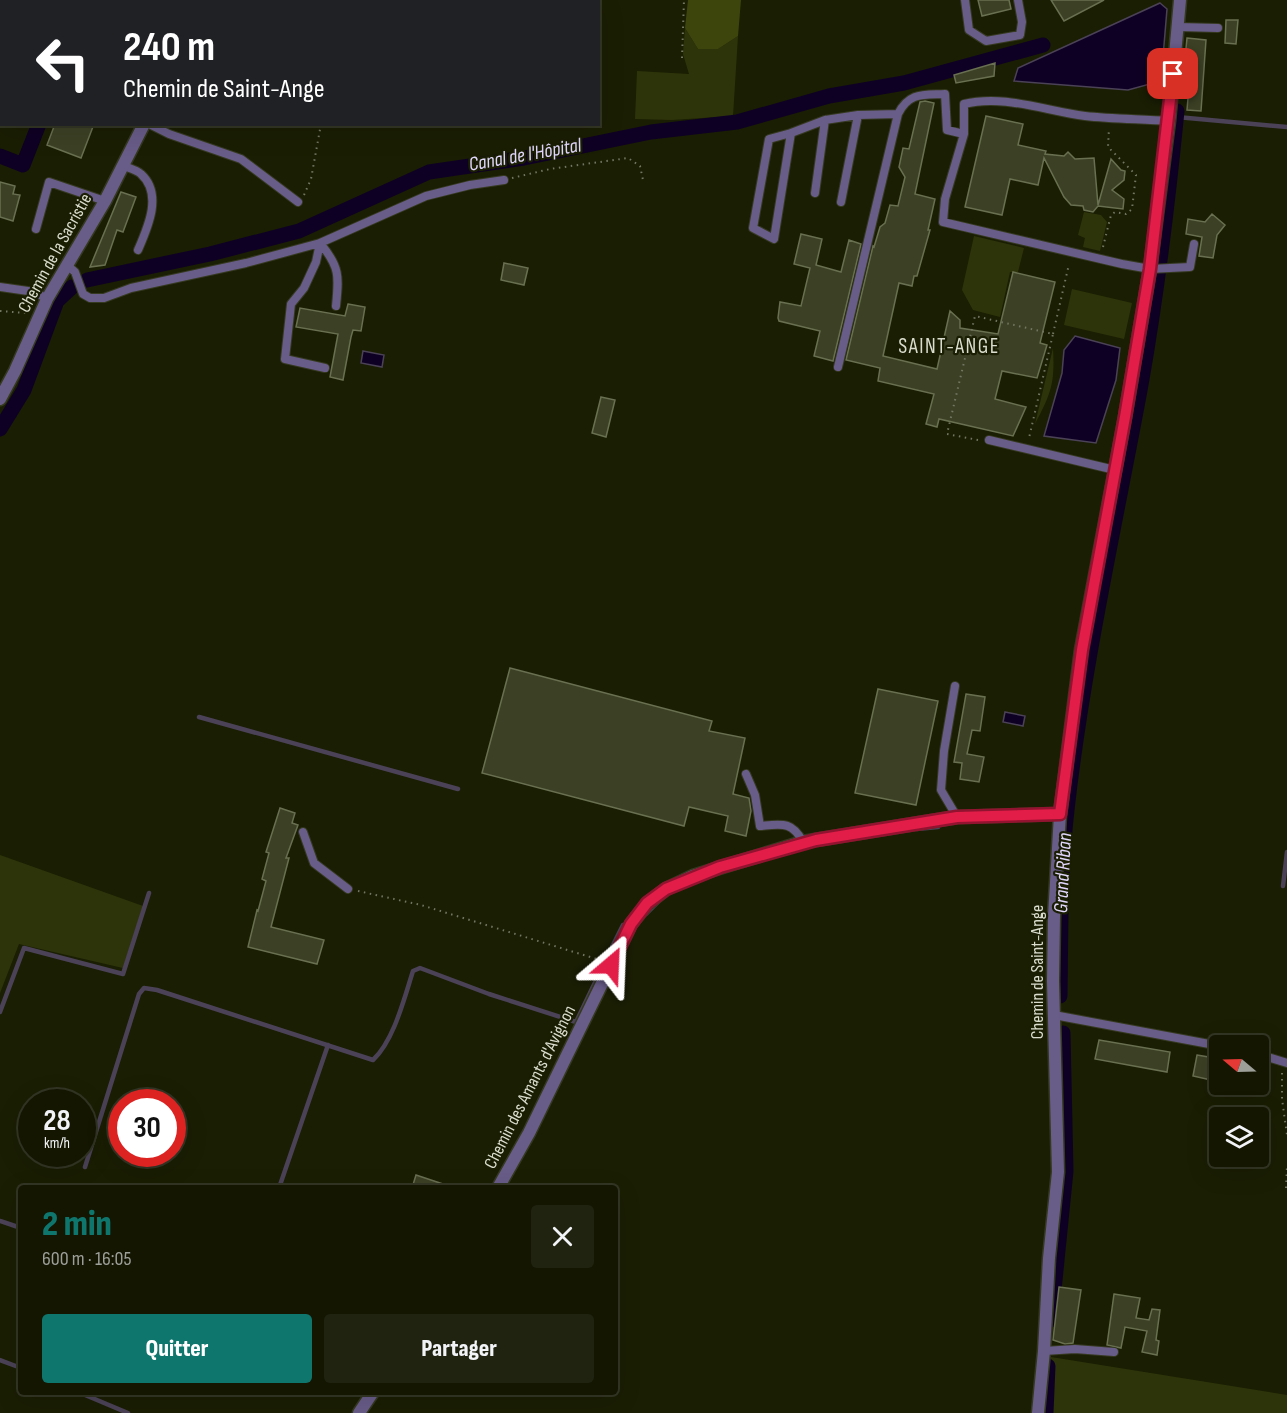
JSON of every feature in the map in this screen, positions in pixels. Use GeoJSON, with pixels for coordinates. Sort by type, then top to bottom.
{"type":"FeatureCollection","features":[{"type":"Feature","properties":{"kind":"street","name":"Chemin de Saint-Ange"},"geometry":{"type":"LineString","coordinates":[[1038,1413],[1049,1258],[1058,1172],[1054,916],[1060,814],[1082,650],[1150,269],[1169,121],[1180,0]]}},
{"type":"Feature","properties":{"kind":"street","name":"Chemin de la Sacristie"},"geometry":{"type":"LineString","coordinates":[[0,399],[47,299],[105,201],[143,126]]}},
{"type":"Feature","properties":{"kind":"street","name":"Chemin des Amants d'Avignon"},"geometry":{"type":"LineString","coordinates":[[500,1185],[529,1133],[631,924],[647,903],[666,889],[720,867],[803,842],[957,817],[1060,814]]}},
{"type":"Feature","properties":{"kind":"street"},"geometry":{"type":"LineString","coordinates":[[359,1413],[371,1395]]}},
{"type":"Feature","properties":{"kind":"lane"},"geometry":{"type":"LineString","coordinates":[[965,0],[969,30],[986,41],[1020,35],[1022,22],[1018,0]]}},
{"type":"Feature","properties":{"kind":"lane"},"geometry":{"type":"LineString","coordinates":[[1178,27],[1218,28]]}},
{"type":"Feature","properties":{"kind":"lane"},"geometry":{"type":"LineString","coordinates":[[838,368],[902,105],[915,95],[945,94],[947,130],[964,134]]}},
{"type":"Feature","properties":{"kind":"lane"},"geometry":{"type":"LineString","coordinates":[[1169,121],[1085,116],[1002,101],[979,100],[964,104],[964,134],[945,199],[943,222],[1150,269],[1191,267],[1194,244]]}},
{"type":"Feature","properties":{"kind":"lane"},"geometry":{"type":"LineString","coordinates":[[790,134],[774,239],[753,228],[769,139],[790,134],[825,120],[858,115],[898,114]]}},
{"type":"Feature","properties":{"kind":"lane"},"geometry":{"type":"LineString","coordinates":[[841,202],[858,115]]}},
{"type":"Feature","properties":{"kind":"lane"},"geometry":{"type":"LineString","coordinates":[[815,193],[825,120]]}},
{"type":"Feature","properties":{"kind":"lane"},"geometry":{"type":"LineString","coordinates":[[153,126],[169,134],[241,159],[298,202]]}},
{"type":"Feature","properties":{"kind":"lane"},"geometry":{"type":"LineString","coordinates":[[124,166],[141,173],[153,195],[149,223],[138,249]]}},
{"type":"Feature","properties":{"kind":"lane"},"geometry":{"type":"LineString","coordinates":[[68,265],[75,272],[83,294],[90,298],[104,298],[131,288],[246,263],[320,243],[426,196],[470,185],[504,180]]}},
{"type":"Feature","properties":{"kind":"lane"},"geometry":{"type":"LineString","coordinates":[[36,229],[49,182],[105,201]]}},
{"type":"Feature","properties":{"kind":"lane"},"geometry":{"type":"LineString","coordinates":[[320,243],[330,255],[338,276],[336,306]]}},
{"type":"Feature","properties":{"kind":"lane"},"geometry":{"type":"LineString","coordinates":[[320,243],[316,262],[304,288],[291,304],[285,359],[325,368]]}},
{"type":"Feature","properties":{"kind":"lane"},"geometry":{"type":"LineString","coordinates":[[0,287],[36,292],[47,299]]}},
{"type":"Feature","properties":{"kind":"lane"},"geometry":{"type":"LineString","coordinates":[[989,440],[1115,470]]}},
{"type":"Feature","properties":{"kind":"lane"},"geometry":{"type":"LineString","coordinates":[[955,686],[944,751],[941,790],[957,817]]}},
{"type":"Feature","properties":{"kind":"lane"},"geometry":{"type":"LineString","coordinates":[[746,774],[755,795],[760,826],[786,824],[798,832],[803,842]]}},
{"type":"Feature","properties":{"kind":"lane"},"geometry":{"type":"LineString","coordinates":[[303,832],[314,863],[348,889]]}},
{"type":"Feature","properties":{"kind":"lane"},"geometry":{"type":"LineString","coordinates":[[1054,1015],[1209,1044]]}},
{"type":"Feature","properties":{"kind":"lane"},"geometry":{"type":"LineString","coordinates":[[1269,1057],[1285,1062]]}},
{"type":"Feature","properties":{"kind":"lane"},"geometry":{"type":"LineString","coordinates":[[1044,1351],[1075,1348],[1114,1352]]}},
{"type":"Feature","properties":{"kind":"path"},"geometry":{"type":"LineString","coordinates":[[682,58],[684,0]]}},
{"type":"Feature","properties":{"kind":"path"},"geometry":{"type":"LineString","coordinates":[[1100,259],[1111,215],[1115,212],[1126,214],[1132,209],[1136,175],[1108,147],[1109,117]]}},
{"type":"Feature","properties":{"kind":"path"},"geometry":{"type":"LineString","coordinates":[[298,202],[307,192],[311,179],[321,126]]}},
{"type":"Feature","properties":{"kind":"path"},"geometry":{"type":"LineString","coordinates":[[504,180],[550,169],[628,158],[640,166],[643,180]]}},
{"type":"Feature","properties":{"kind":"path"},"geometry":{"type":"LineString","coordinates":[[1026,449],[1072,252]]}},
{"type":"Feature","properties":{"kind":"path"},"geometry":{"type":"LineString","coordinates":[[0,311],[40,315]]}},
{"type":"Feature","properties":{"kind":"path"},"geometry":{"type":"LineString","coordinates":[[989,440],[947,434],[975,316],[1053,334]]}},
{"type":"Feature","properties":{"kind":"path"},"geometry":{"type":"LineString","coordinates":[[348,889],[421,905],[611,965]]}},
{"type":"Feature","properties":{"kind":"path"},"geometry":{"type":"LineString","coordinates":[[1285,1062],[1282,1099],[1287,1135]]}},
{"type":"Feature","properties":{"kind":"path"},"geometry":{"type":"LineString","coordinates":[[1286,1188],[1287,1166]]}},
{"type":"Feature","properties":{"kind":"green space"},"geometry":{"type":"Polygon","coordinates":[[[688,0],[741,0],[738,36],[718,49],[698,49],[685,28],[688,0]]]}},
{"type":"Feature","properties":{"kind":"green space"},"geometry":{"type":"Polygon","coordinates":[[[685,28],[698,49],[718,49],[738,36],[733,116],[672,120],[635,119],[637,71],[689,74],[683,54],[685,28]]]}},
{"type":"Feature","properties":{"kind":"green space"},"geometry":{"type":"Polygon","coordinates":[[[1084,212],[1101,215],[1107,222],[1100,251],[1083,247],[1085,238],[1078,235],[1084,212]]]}},
{"type":"Feature","properties":{"kind":"green space"},"geometry":{"type":"Polygon","coordinates":[[[974,236],[1024,248],[1018,272],[1010,272],[1000,317],[973,310],[962,290],[974,236]]]}},
{"type":"Feature","properties":{"kind":"green space"},"geometry":{"type":"Polygon","coordinates":[[[1072,289],[1132,303],[1124,339],[1064,325],[1072,289]]]}},
{"type":"Feature","properties":{"kind":"green space"},"geometry":{"type":"Polygon","coordinates":[[[1053,348],[1051,388],[1035,424],[1053,348]]]}},
{"type":"Feature","properties":{"kind":"green space"},"geometry":{"type":"Polygon","coordinates":[[[0,855],[143,906],[123,968],[19,944],[0,993],[0,855]]]}},
{"type":"Feature","properties":{"kind":"green space"},"geometry":{"type":"Polygon","coordinates":[[[1051,1357],[1287,1395],[1287,1413],[1046,1413],[1051,1357]]]}},
{"type":"Feature","properties":{"kind":"shaded area"},"geometry":{"type":"Polygon","coordinates":[[[1160,3],[1167,9],[1161,81],[1128,90],[1014,81],[1018,68],[1160,3]]]}},
{"type":"Feature","properties":{"kind":"shaded area"},"geometry":{"type":"Polygon","coordinates":[[[1075,336],[1120,348],[1116,380],[1096,443],[1044,436],[1062,373],[1064,350],[1075,336]]]}},
{"type":"Feature","properties":{"kind":"shaded area"},"geometry":{"type":"Polygon","coordinates":[[[363,351],[384,355],[382,367],[361,363],[363,351]]]}},
{"type":"Feature","properties":{"kind":"shaded area"},"geometry":{"type":"Polygon","coordinates":[[[1005,712],[1025,716],[1023,726],[1003,722],[1005,712]]]}},
{"type":"Feature","properties":{"kind":"building"},"geometry":{"type":"Polygon","coordinates":[[[978,0],[1009,0],[1011,9],[982,16],[978,0]]]}},
{"type":"Feature","properties":{"kind":"building"},"geometry":{"type":"Polygon","coordinates":[[[1051,0],[1104,0],[1064,21],[1051,0]]]}},
{"type":"Feature","properties":{"kind":"building"},"geometry":{"type":"Polygon","coordinates":[[[1226,20],[1238,20],[1236,44],[1225,43],[1226,20]]]}},
{"type":"Feature","properties":{"kind":"building"},"geometry":{"type":"Polygon","coordinates":[[[1187,38],[1206,40],[1201,111],[1187,110],[1188,98],[1184,98],[1187,38]]]}},
{"type":"Feature","properties":{"kind":"building"},"geometry":{"type":"Polygon","coordinates":[[[995,63],[994,76],[956,83],[954,75],[995,63]]]}},
{"type":"Feature","properties":{"kind":"building"},"geometry":{"type":"Polygon","coordinates":[[[920,102],[934,103],[915,194],[935,199],[928,230],[930,230],[912,286],[899,283],[883,356],[937,369],[950,311],[960,320],[960,328],[998,334],[1013,272],[1055,282],[1040,343],[1047,345],[1037,378],[1002,371],[995,399],[1026,407],[1013,436],[939,419],[937,427],[926,424],[934,394],[878,381],[880,368],[846,360],[873,246],[880,227],[885,223],[890,205],[898,206],[905,177],[899,167],[903,148],[909,149],[920,102]]]}},
{"type":"Feature","properties":{"kind":"building"},"geometry":{"type":"Polygon","coordinates":[[[986,116],[1023,124],[1018,145],[1046,151],[1045,154],[1064,156],[1068,152],[1075,159],[1094,158],[1098,205],[1111,159],[1121,170],[1125,171],[1124,180],[1112,190],[1124,199],[1123,209],[1098,206],[1093,212],[1084,210],[1083,206],[1071,205],[1064,197],[1044,158],[1038,185],[1010,179],[1002,215],[965,207],[986,116]]]}},
{"type":"Feature","properties":{"kind":"building"},"geometry":{"type":"Polygon","coordinates":[[[54,126],[93,126],[81,158],[47,145],[54,126]]]}},
{"type":"Feature","properties":{"kind":"building"},"geometry":{"type":"Polygon","coordinates":[[[0,182],[15,186],[13,194],[20,195],[13,221],[0,217],[0,182]]]}},
{"type":"Feature","properties":{"kind":"building"},"geometry":{"type":"Polygon","coordinates":[[[121,192],[136,197],[123,232],[117,230],[105,265],[90,267],[121,192]]]}},
{"type":"Feature","properties":{"kind":"building"},"geometry":{"type":"Polygon","coordinates":[[[1212,214],[1225,225],[1217,235],[1213,258],[1199,256],[1202,237],[1186,234],[1188,219],[1205,222],[1212,214]]]}},
{"type":"Feature","properties":{"kind":"building"},"geometry":{"type":"Polygon","coordinates":[[[801,234],[822,239],[816,265],[841,272],[849,240],[861,244],[833,361],[814,356],[820,331],[779,321],[778,318],[780,302],[801,306],[810,268],[794,264],[801,234]]]}},
{"type":"Feature","properties":{"kind":"building"},"geometry":{"type":"Polygon","coordinates":[[[504,263],[528,268],[524,285],[501,280],[504,263]]]}},
{"type":"Feature","properties":{"kind":"building"},"geometry":{"type":"Polygon","coordinates":[[[348,304],[365,307],[361,331],[353,330],[343,380],[330,377],[338,334],[296,327],[300,308],[345,316],[348,304]]]}},
{"type":"Feature","properties":{"kind":"building"},"geometry":{"type":"Polygon","coordinates":[[[601,397],[615,400],[606,437],[592,433],[601,397]]]}},
{"type":"Feature","properties":{"kind":"building"},"geometry":{"type":"Polygon","coordinates":[[[510,668],[712,721],[709,731],[745,738],[733,794],[749,798],[751,811],[746,836],[725,831],[728,816],[689,807],[684,826],[482,773],[510,668]]]}},
{"type":"Feature","properties":{"kind":"building"},"geometry":{"type":"Polygon","coordinates":[[[878,689],[938,701],[916,805],[855,793],[878,689]]]}},
{"type":"Feature","properties":{"kind":"building"},"geometry":{"type":"Polygon","coordinates":[[[966,694],[985,697],[980,731],[972,730],[967,754],[984,757],[979,782],[960,779],[962,763],[954,762],[966,694]]]}},
{"type":"Feature","properties":{"kind":"building"},"geometry":{"type":"Polygon","coordinates":[[[280,808],[295,813],[292,823],[298,825],[286,858],[289,858],[271,927],[324,940],[317,964],[248,947],[266,881],[262,879],[269,853],[266,852],[280,808]]]}},
{"type":"Feature","properties":{"kind":"building"},"geometry":{"type":"Polygon","coordinates":[[[1099,1040],[1170,1052],[1167,1072],[1095,1059],[1099,1040]]]}},
{"type":"Feature","properties":{"kind":"building"},"geometry":{"type":"Polygon","coordinates":[[[1197,1055],[1209,1057],[1209,1080],[1193,1076],[1197,1055]]]}},
{"type":"Feature","properties":{"kind":"building"},"geometry":{"type":"Polygon","coordinates":[[[416,1175],[446,1185],[413,1185],[416,1175]]]}},
{"type":"Feature","properties":{"kind":"building"},"geometry":{"type":"Polygon","coordinates":[[[1059,1287],[1081,1290],[1073,1343],[1065,1344],[1053,1340],[1059,1287]]]}},
{"type":"Feature","properties":{"kind":"building"},"geometry":{"type":"Polygon","coordinates":[[[1114,1294],[1140,1298],[1136,1318],[1149,1320],[1152,1309],[1160,1310],[1156,1340],[1159,1341],[1157,1355],[1142,1352],[1147,1331],[1125,1327],[1121,1348],[1107,1345],[1114,1294]]]}},
{"type":"Feature","properties":{"kind":"waterway","name":"Canal de l'Hôpital"},"geometry":{"type":"LineString","coordinates":[[87,280],[210,254],[299,231],[429,172],[524,158],[651,132],[737,122],[829,96],[904,83],[1043,45]]}},
{"type":"Feature","properties":{"kind":"waterway","name":"Grand Riban"},"geometry":{"type":"LineString","coordinates":[[1060,996],[1063,856],[1074,756],[1091,650],[1147,351],[1162,248],[1177,111]]}},
{"type":"Feature","properties":{"kind":"waterway"},"geometry":{"type":"LineString","coordinates":[[1177,117],[1287,127]]}},
{"type":"Feature","properties":{"kind":"waterway"},"geometry":{"type":"LineString","coordinates":[[0,156],[23,165],[38,126]]}},
{"type":"Feature","properties":{"kind":"waterway","name":"Canal de l'Hôpital"},"geometry":{"type":"LineString","coordinates":[[0,429],[24,390],[57,301],[72,287]]}},
{"type":"Feature","properties":{"kind":"waterway"},"geometry":{"type":"LineString","coordinates":[[199,717],[458,789]]}},
{"type":"Feature","properties":{"kind":"waterway"},"geometry":{"type":"LineString","coordinates":[[917,829],[938,827]]}},
{"type":"Feature","properties":{"kind":"waterway"},"geometry":{"type":"LineString","coordinates":[[1283,886],[1287,852]]}},
{"type":"Feature","properties":{"kind":"waterway"},"geometry":{"type":"LineString","coordinates":[[0,1012],[24,948],[123,974],[149,893]]}},
{"type":"Feature","properties":{"kind":"waterway"},"geometry":{"type":"LineString","coordinates":[[646,914],[659,901]]}},
{"type":"Feature","properties":{"kind":"waterway"},"geometry":{"type":"LineString","coordinates":[[609,953],[623,925]]}},
{"type":"Feature","properties":{"kind":"waterway"},"geometry":{"type":"LineString","coordinates":[[96,1132],[139,994],[144,988],[157,990],[373,1060],[393,1030],[413,971],[420,968],[489,994],[576,1022],[600,972]]}},
{"type":"Feature","properties":{"kind":"waterway","name":"Grand Riban"},"geometry":{"type":"LineString","coordinates":[[1051,1320],[1066,1171],[1063,1033]]}},
{"type":"Feature","properties":{"kind":"waterway"},"geometry":{"type":"LineString","coordinates":[[280,1185],[328,1045]]}},
{"type":"Feature","properties":{"kind":"waterway"},"geometry":{"type":"LineString","coordinates":[[0,1221],[18,1227]]}},
{"type":"Feature","properties":{"kind":"waterway"},"geometry":{"type":"LineString","coordinates":[[0,1360],[18,1367]]}},
{"type":"Feature","properties":{"kind":"waterway","name":"Grand Riban"},"geometry":{"type":"LineString","coordinates":[[1046,1413],[1048,1366]]}},
{"type":"Feature","properties":{"kind":"waterway"},"geometry":{"type":"LineString","coordinates":[[85,1395],[128,1413]]}},
{"type":"Feature","properties":{"kind":"district","name":"SAINT-ANGE"},"geometry":{"type":"Point","coordinates":[949,346]}},
{"type":"Feature","properties":{"kind":"route"},"geometry":{"type":"LineString","coordinates":[[611,965],[631,924],[647,903],[666,889],[693,876],[803,842],[957,817],[1060,814],[1082,650],[1150,269],[1173,74]]}}]}
